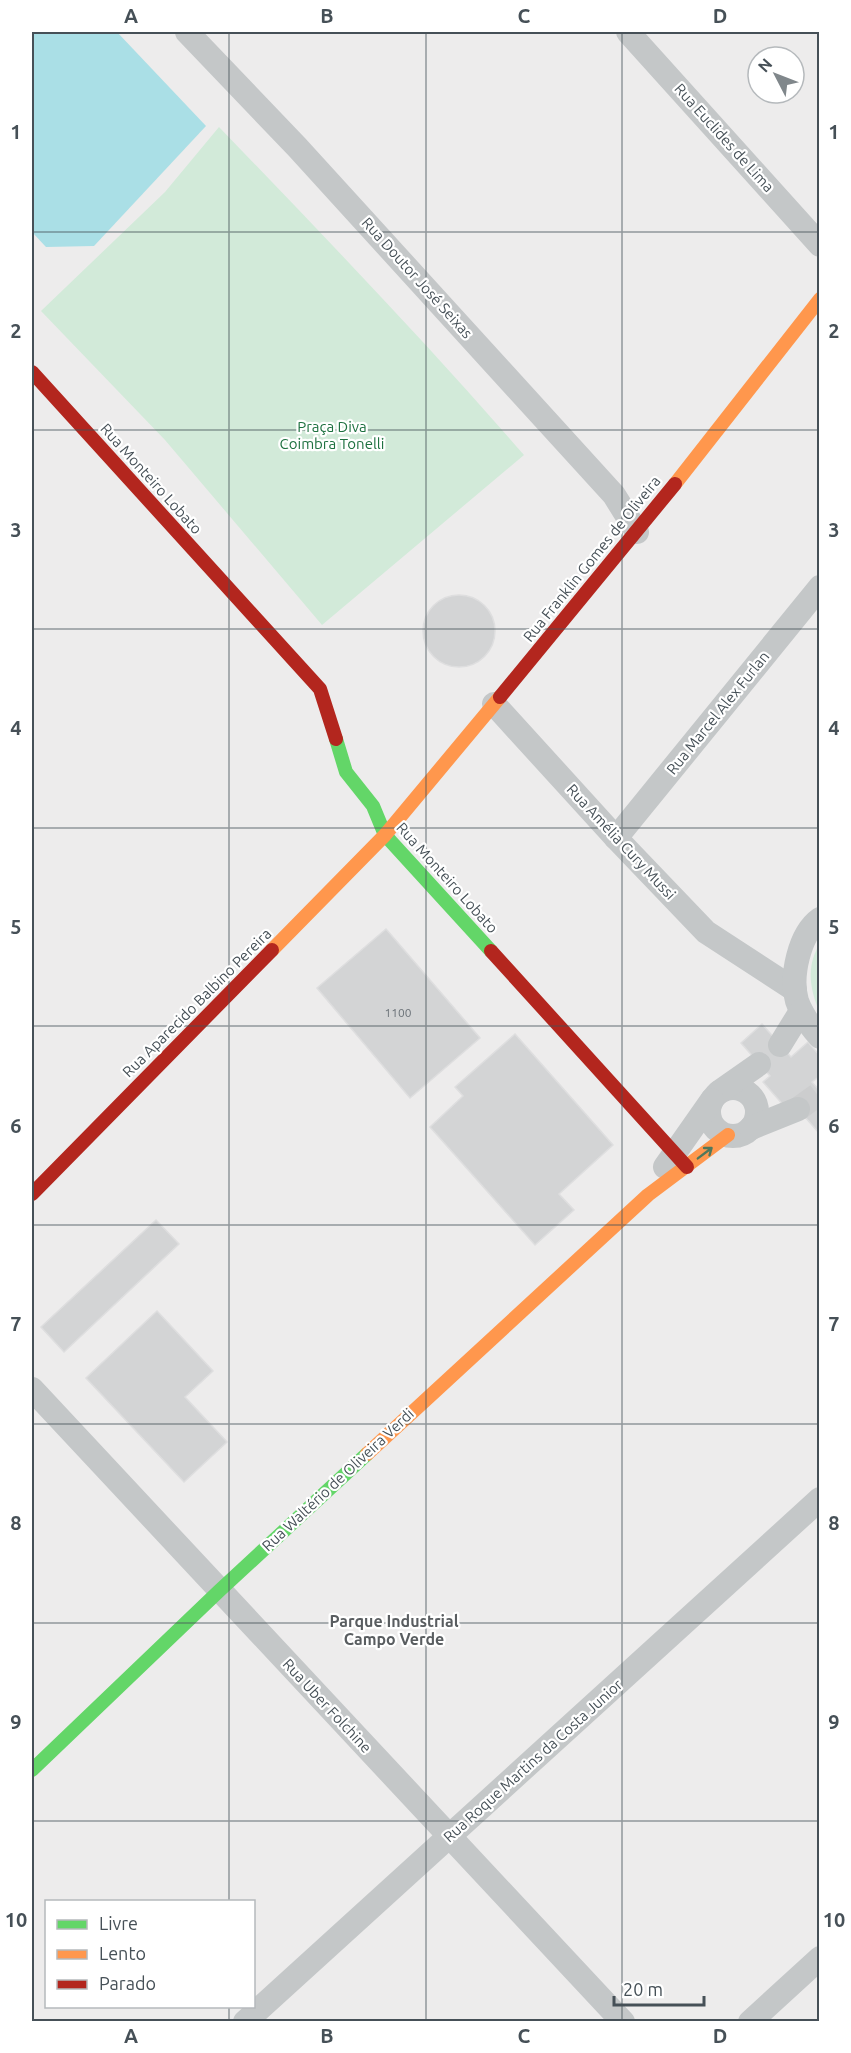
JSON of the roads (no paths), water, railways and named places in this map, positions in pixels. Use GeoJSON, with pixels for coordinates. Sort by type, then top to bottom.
{"type":"FeatureCollection","features":[{"type":"Feature","properties":{"kind":"street","name":"Rua Doutor José Seixas"},"geometry":{"type":"LineString","coordinates":[[187,32],[297,147],[614,495],[637,532]]}},
{"type":"Feature","properties":{"kind":"street","name":"Rua Euclides de Lima"},"geometry":{"type":"LineString","coordinates":[[628,32],[819,245]]}},
{"type":"Feature","properties":{"kind":"street","name":"Rua Franklin Gomes de Oliveira"},"geometry":{"type":"LineString","coordinates":[[385,835],[637,532],[819,300]]}},
{"type":"Feature","properties":{"kind":"street","name":"Rua Monteiro Lobato"},"geometry":{"type":"LineString","coordinates":[[34,382],[320,689],[346,772],[373,806],[385,835],[680,1160]]}},
{"type":"Feature","properties":{"kind":"street","name":"Rua Marcel Alex Furlan"},"geometry":{"type":"LineString","coordinates":[[616,838],[819,587]]}},
{"type":"Feature","properties":{"kind":"street","name":"Rua Amélia Cury Mussi"},"geometry":{"type":"LineString","coordinates":[[494,704],[616,838],[706,932],[759,966],[798,1000]]}},
{"type":"Feature","properties":{"kind":"street","name":"Rua Aparecido Balbino Pereira"},"geometry":{"type":"LineString","coordinates":[[32,1194],[385,835]]}},
{"type":"Feature","properties":{"kind":"street"},"geometry":{"type":"LineString","coordinates":[[780,1045],[798,1000],[800,947],[819,919]]}},
{"type":"Feature","properties":{"kind":"street"},"geometry":{"type":"LineString","coordinates":[[759,966],[800,947]]}},
{"type":"Feature","properties":{"kind":"street"},"geometry":{"type":"LineString","coordinates":[[798,1000],[810,1027],[819,1037]]}},
{"type":"Feature","properties":{"kind":"street","name":"Rua Waltério de Oliveira Verdi"},"geometry":{"type":"LineString","coordinates":[[32,1770],[219,1591],[648,1195],[680,1160],[715,1096],[759,1064]]}},
{"type":"Feature","properties":{"kind":"street"},"geometry":{"type":"LineString","coordinates":[[731,1087],[745,1090],[755,1101],[757,1115],[739,1132],[719,1132],[709,1118],[708,1108],[715,1096],[731,1087]]}},
{"type":"Feature","properties":{"kind":"street","name":"Rua Waltério de Oliveira Verdi"},"geometry":{"type":"LineString","coordinates":[[680,1160],[739,1132],[798,1109]]}},
{"type":"Feature","properties":{"kind":"street","name":"Rua Uber Folchine"},"geometry":{"type":"LineString","coordinates":[[32,1389],[623,2022]]}},
{"type":"Feature","properties":{"kind":"street","name":"Rua Roque Martins da Costa Junior"},"geometry":{"type":"LineString","coordinates":[[246,2022],[819,1499]]}},
{"type":"Feature","properties":{"kind":"street"},"geometry":{"type":"LineString","coordinates":[[750,2022],[819,1958]]}},
{"type":"Feature","properties":{"kind":"water"},"geometry":{"type":"Polygon","coordinates":[[[32,32],[117,32],[206,126],[94,246],[46,247],[32,232],[32,32]]]}},
{"type":"Feature","properties":{"kind":"tunnel"},"geometry":{"type":"LineString","coordinates":[[798,1109],[820,1093]]}},
{"type":"Feature","properties":{"kind":"district","name":"Parque Industrial Campo Verde"},"geometry":{"type":"Point","coordinates":[394,1630]}},
{"type":"Feature","properties":{"kind":"park label","name":"Praça Diva Coimbra Tonelli"},"geometry":{"type":"Point","coordinates":[332,436]}}]}
